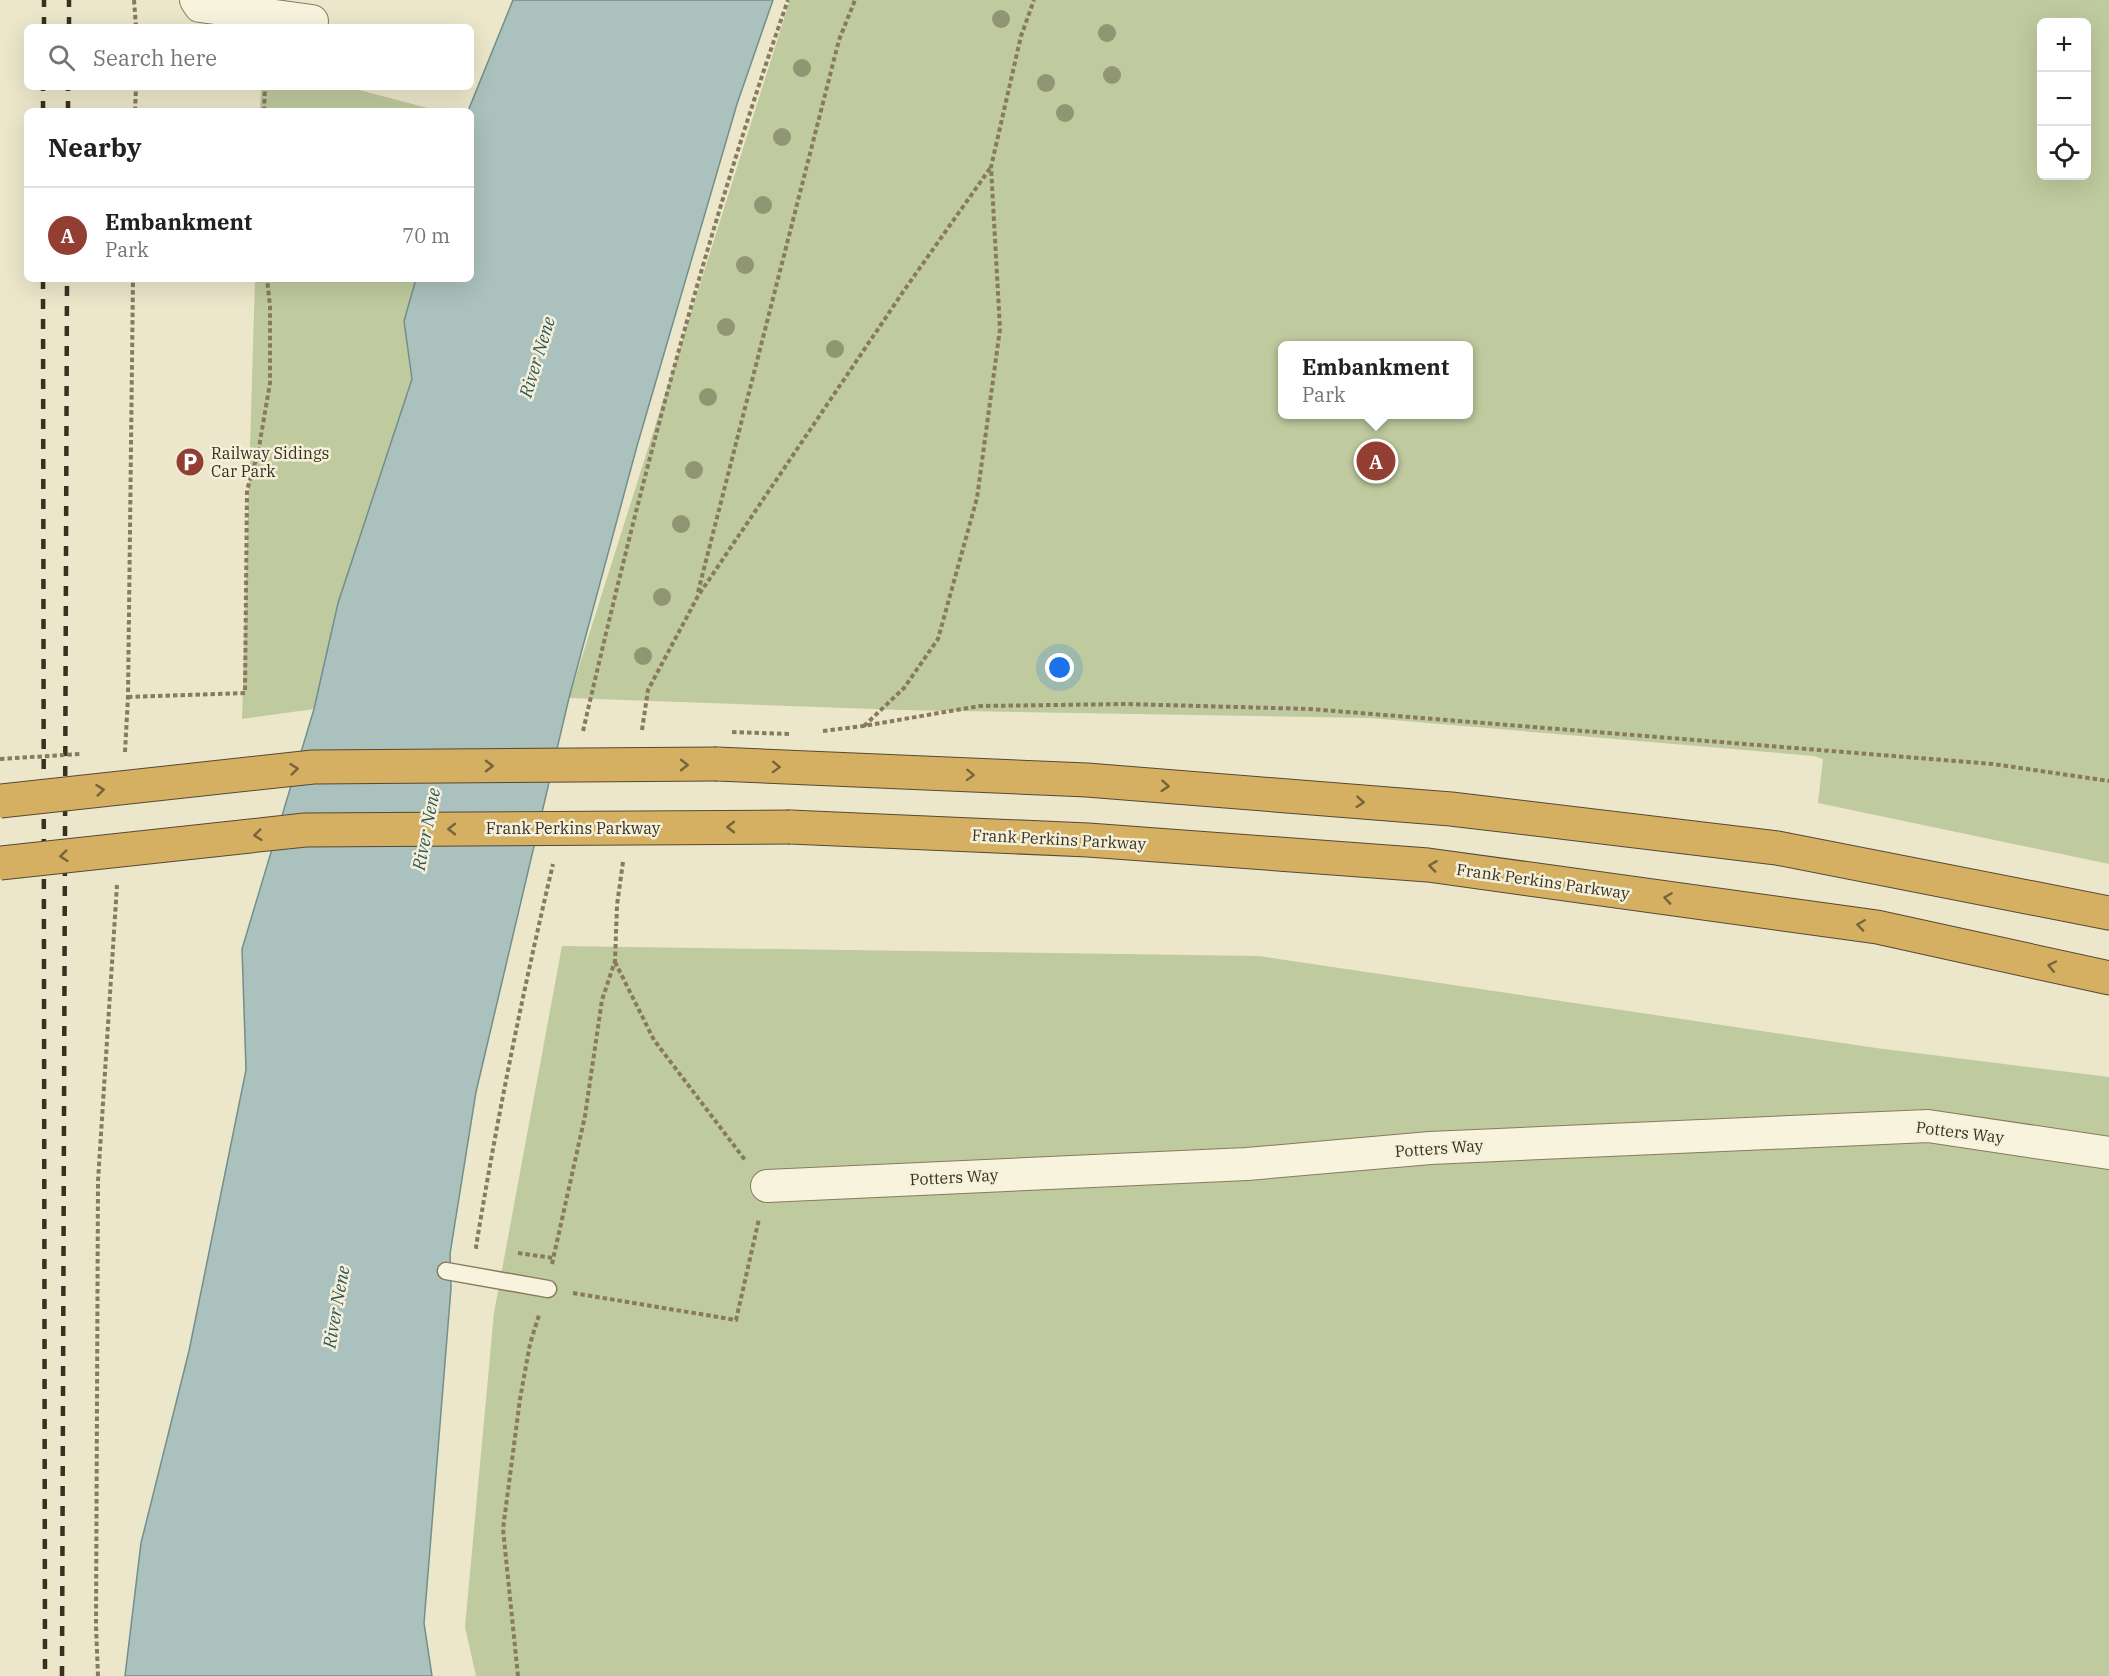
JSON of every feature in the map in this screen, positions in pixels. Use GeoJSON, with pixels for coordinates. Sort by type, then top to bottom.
{"type":"FeatureCollection","features":[{"type":"Feature","properties":{"kind":"highway"},"geometry":{"type":"LineString","coordinates":[[0,801],[313,767],[717,764],[1088,780],[1451,809],[1777,848],[2109,913]]}},
{"type":"Feature","properties":{"kind":"highway","name":"Frank Perkins Parkway"},"geometry":{"type":"LineString","coordinates":[[0,862],[306,830],[790,826],[1088,840],[1428,865],[1877,927],[2109,978]]}},
{"type":"Feature","properties":{"kind":"street"},"geometry":{"type":"LineString","coordinates":[[198,11],[312,21]]}},
{"type":"Feature","properties":{"kind":"street","name":"Potters Way"},"geometry":{"type":"LineString","coordinates":[[767,1186],[1247,1164],[1430,1148],[1928,1126],[2109,1153]]}},
{"type":"Feature","properties":{"kind":"lane"},"geometry":{"type":"LineString","coordinates":[[446,1271],[548,1289]]}},
{"type":"Feature","properties":{"kind":"path"},"geometry":{"type":"LineString","coordinates":[[134,0],[136,24]]}},
{"type":"Feature","properties":{"kind":"path"},"geometry":{"type":"LineString","coordinates":[[598,667],[679,347],[753,99],[788,0]]}},
{"type":"Feature","properties":{"kind":"path"},"geometry":{"type":"LineString","coordinates":[[855,0],[839,40],[698,596],[991,167]]}},
{"type":"Feature","properties":{"kind":"path"},"geometry":{"type":"LineString","coordinates":[[863,726],[904,688],[938,639],[977,498],[1000,329],[991,167],[1021,36],[1034,0]]}},
{"type":"Feature","properties":{"kind":"path"},"geometry":{"type":"LineString","coordinates":[[135,108],[136,90]]}},
{"type":"Feature","properties":{"kind":"path"},"geometry":{"type":"LineString","coordinates":[[264,108],[266,90]]}},
{"type":"Feature","properties":{"kind":"path"},"geometry":{"type":"LineString","coordinates":[[125,756],[128,697],[133,282]]}},
{"type":"Feature","properties":{"kind":"path"},"geometry":{"type":"LineString","coordinates":[[128,697],[245,693],[247,490],[258,453],[270,383],[270,306],[267,282]]}},
{"type":"Feature","properties":{"kind":"path"},"geometry":{"type":"LineString","coordinates":[[816,731],[863,726],[980,706],[1126,704],[1310,710],[1994,764],[2109,781]]}},
{"type":"Feature","properties":{"kind":"path"},"geometry":{"type":"LineString","coordinates":[[98,1676],[96,1614],[98,1181],[117,874]]}},
{"type":"Feature","properties":{"kind":"path"},"geometry":{"type":"LineString","coordinates":[[518,1676],[503,1529],[520,1399],[530,1344],[548,1289],[585,1116],[602,1000],[615,961],[654,1040],[767,1186],[736,1320],[548,1289]]}},
{"type":"Feature","properties":{"kind":"path"},"geometry":{"type":"LineString","coordinates":[[487,1248],[476,1247],[493,1139],[522,999]]}},
{"type":"Feature","properties":{"kind":"path"},"geometry":{"type":"LineString","coordinates":[[509,1252],[553,1258]]}},
{"type":"Feature","properties":{"kind":"green space"},"geometry":{"type":"Polygon","coordinates":[[[790,0],[2109,0],[2109,864],[1818,803],[1823,759],[1814,756],[1370,718],[903,710],[569,698],[790,0]]]}},
{"type":"Feature","properties":{"kind":"green space"},"geometry":{"type":"Polygon","coordinates":[[[261,90],[359,90],[428,108],[260,108],[261,90]]]}},
{"type":"Feature","properties":{"kind":"green space"},"geometry":{"type":"Polygon","coordinates":[[[255,282],[415,282],[404,321],[412,379],[338,603],[314,709],[242,719],[255,282]]]}},
{"type":"Feature","properties":{"kind":"green space"},"geometry":{"type":"Polygon","coordinates":[[[562,946],[1259,956],[1876,1048],[2109,1077],[2109,1676],[476,1676],[465,1627],[494,1313],[562,946]]]}},
{"type":"Feature","properties":{"kind":"water","name":"River Nene"},"geometry":{"type":"Polygon","coordinates":[[[513,0],[773,0],[737,104],[637,446],[569,698],[476,1092],[450,1254],[451,1288],[424,1623],[432,1676],[125,1676],[141,1543],[189,1351],[246,1070],[242,949],[314,709],[338,603],[412,379],[404,321],[415,282],[474,282],[474,108],[469,108],[513,0]]]}},
{"type":"Feature","properties":{"kind":"railway"},"geometry":{"type":"LineString","coordinates":[[44,0],[44,24]]}},
{"type":"Feature","properties":{"kind":"railway"},"geometry":{"type":"LineString","coordinates":[[69,0],[69,24]]}},
{"type":"Feature","properties":{"kind":"railway"},"geometry":{"type":"LineString","coordinates":[[43,90],[43,108]]}},
{"type":"Feature","properties":{"kind":"railway"},"geometry":{"type":"LineString","coordinates":[[68,90],[68,108]]}},
{"type":"Feature","properties":{"kind":"railway"},"geometry":{"type":"LineString","coordinates":[[43,282],[45,1676]]}},
{"type":"Feature","properties":{"kind":"railway"},"geometry":{"type":"LineString","coordinates":[[62,1676],[67,282]]}},
{"type":"Feature","properties":{"kind":"place","name":"Embankment"},"geometry":{"type":"Point","coordinates":[1376,461]}},
{"type":"Feature","properties":{"kind":"place","name":"Railway Sidings Car Park"},"geometry":{"type":"Point","coordinates":[190,462]}}]}
